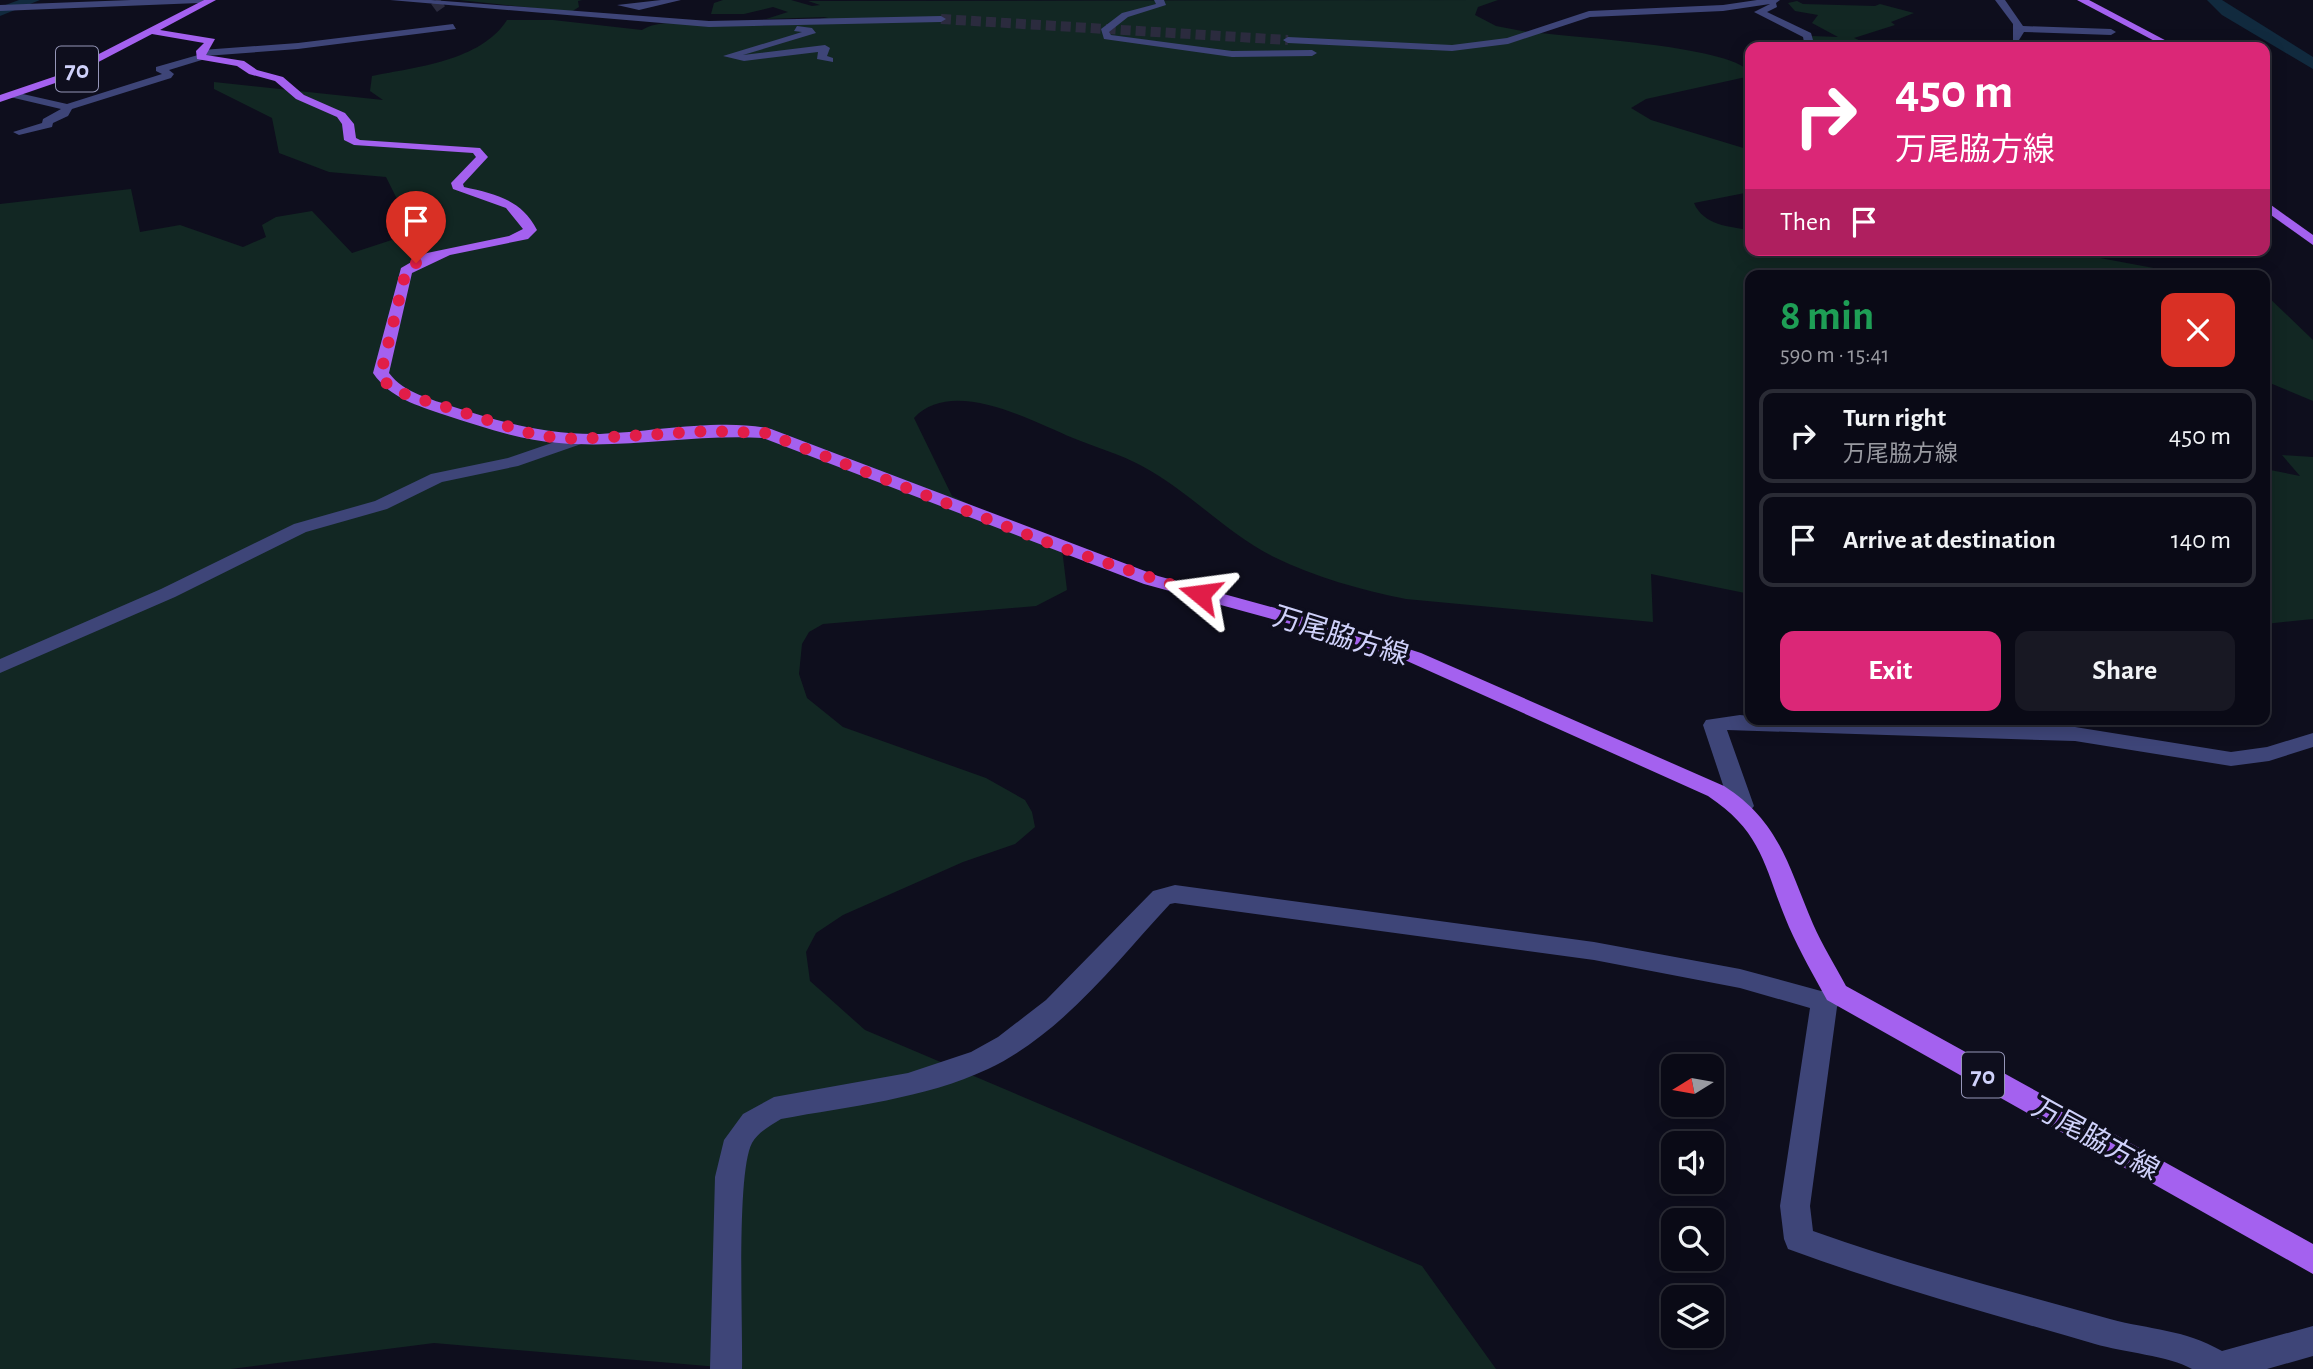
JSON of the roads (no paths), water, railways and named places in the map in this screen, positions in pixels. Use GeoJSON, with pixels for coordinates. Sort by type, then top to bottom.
{"type":"FeatureCollection","features":[{"type":"Feature","properties":{"kind":"main road"},"geometry":{"type":"LineString","coordinates":[[149,31],[211,0]]}},
{"type":"Feature","properties":{"kind":"main road"},"geometry":{"type":"LineString","coordinates":[[2082,0],[2162,42]]}},
{"type":"Feature","properties":{"kind":"main road"},"geometry":{"type":"LineString","coordinates":[[149,31],[212,41],[201,51],[202,55]]}},
{"type":"Feature","properties":{"kind":"main road","name":"70"},"geometry":{"type":"LineString","coordinates":[[0,99],[60,78],[149,31]]}},
{"type":"Feature","properties":{"kind":"main road","name":"万尾脇方線"},"geometry":{"type":"LineString","coordinates":[[202,55],[240,64],[253,72],[279,79],[300,97],[341,115],[348,124],[350,140],[358,144],[462,147],[480,153],[477,164],[457,183],[458,189],[502,200],[518,209],[530,230],[508,240],[434,256],[416,263],[406,271],[381,373],[388,386],[443,408],[539,436],[578,439],[709,431],[765,433],[1138,575],[1312,624],[1414,657],[1716,791],[1742,806],[1764,833],[1830,998],[2313,1260]]}},
{"type":"Feature","properties":{"kind":"main road"},"geometry":{"type":"LineString","coordinates":[[2270,209],[2313,241]]}},
{"type":"Feature","properties":{"kind":"street"},"geometry":{"type":"LineString","coordinates":[[0,8],[199,0]]}},
{"type":"Feature","properties":{"kind":"street"},"geometry":{"type":"LineString","coordinates":[[395,0],[709,24],[941,19]]}},
{"type":"Feature","properties":{"kind":"street"},"geometry":{"type":"LineString","coordinates":[[608,4],[639,7],[676,0]]}},
{"type":"Feature","properties":{"kind":"street"},"geometry":{"type":"LineString","coordinates":[[1159,0],[1161,5],[1119,17],[1104,31],[1107,37],[1154,46],[1253,55],[1392,53],[1508,41],[1589,13],[1723,8],[1777,0],[1780,2],[1759,12],[1808,35],[1809,42]]}},
{"type":"Feature","properties":{"kind":"street"},"geometry":{"type":"LineString","coordinates":[[2000,0],[2019,29],[2020,34],[2012,42]]}},
{"type":"Feature","properties":{"kind":"street"},"geometry":{"type":"LineString","coordinates":[[595,16],[596,3]]}},
{"type":"Feature","properties":{"kind":"street"},"geometry":{"type":"LineString","coordinates":[[580,6],[562,19],[679,32],[804,28],[811,33],[728,56],[744,58],[825,48],[821,57],[829,60]]}},
{"type":"Feature","properties":{"kind":"street"},"geometry":{"type":"LineString","coordinates":[[14,94],[67,107],[167,76],[169,74],[160,69],[202,55],[253,50],[423,20],[453,27]]}},
{"type":"Feature","properties":{"kind":"street"},"geometry":{"type":"LineString","coordinates":[[2019,29],[2147,34]]}},
{"type":"Feature","properties":{"kind":"street"},"geometry":{"type":"LineString","coordinates":[[1288,40],[1426,48]]}},
{"type":"Feature","properties":{"kind":"street"},"geometry":{"type":"LineString","coordinates":[[19,132],[48,125],[47,121],[64,114],[67,107]]}},
{"type":"Feature","properties":{"kind":"street"},"geometry":{"type":"LineString","coordinates":[[0,667],[168,593],[300,528],[382,505],[437,478],[512,462],[578,439]]}},
{"type":"Feature","properties":{"kind":"street"},"geometry":{"type":"LineString","coordinates":[[1742,806],[1714,725],[1745,722]]}},
{"type":"Feature","properties":{"kind":"street"},"geometry":{"type":"LineString","coordinates":[[1835,725],[2075,734],[2231,759],[2269,754],[2313,740]]}},
{"type":"Feature","properties":{"kind":"street"},"geometry":{"type":"LineString","coordinates":[[726,1369],[730,1177],[738,1140],[753,1122],[774,1109],[935,1077],[980,1061],[1013,1042],[1060,1003],[1162,897],[1175,894],[1300,914],[1588,949],[1770,983],[1830,998],[1795,1206],[1799,1239],[1866,1264],[2128,1339],[2188,1349],[2223,1368],[2313,1341]]}},
{"type":"Feature","properties":{"kind":"waterway"},"geometry":{"type":"LineString","coordinates":[[0,12],[33,0]]}},
{"type":"Feature","properties":{"kind":"waterway"},"geometry":{"type":"LineString","coordinates":[[2214,0],[2227,12],[2313,64]]}},
{"type":"Feature","properties":{"kind":"tunnel"},"geometry":{"type":"LineString","coordinates":[[434,8],[445,0]]}},
{"type":"Feature","properties":{"kind":"tunnel"},"geometry":{"type":"LineString","coordinates":[[941,19],[1288,40]]}}]}
